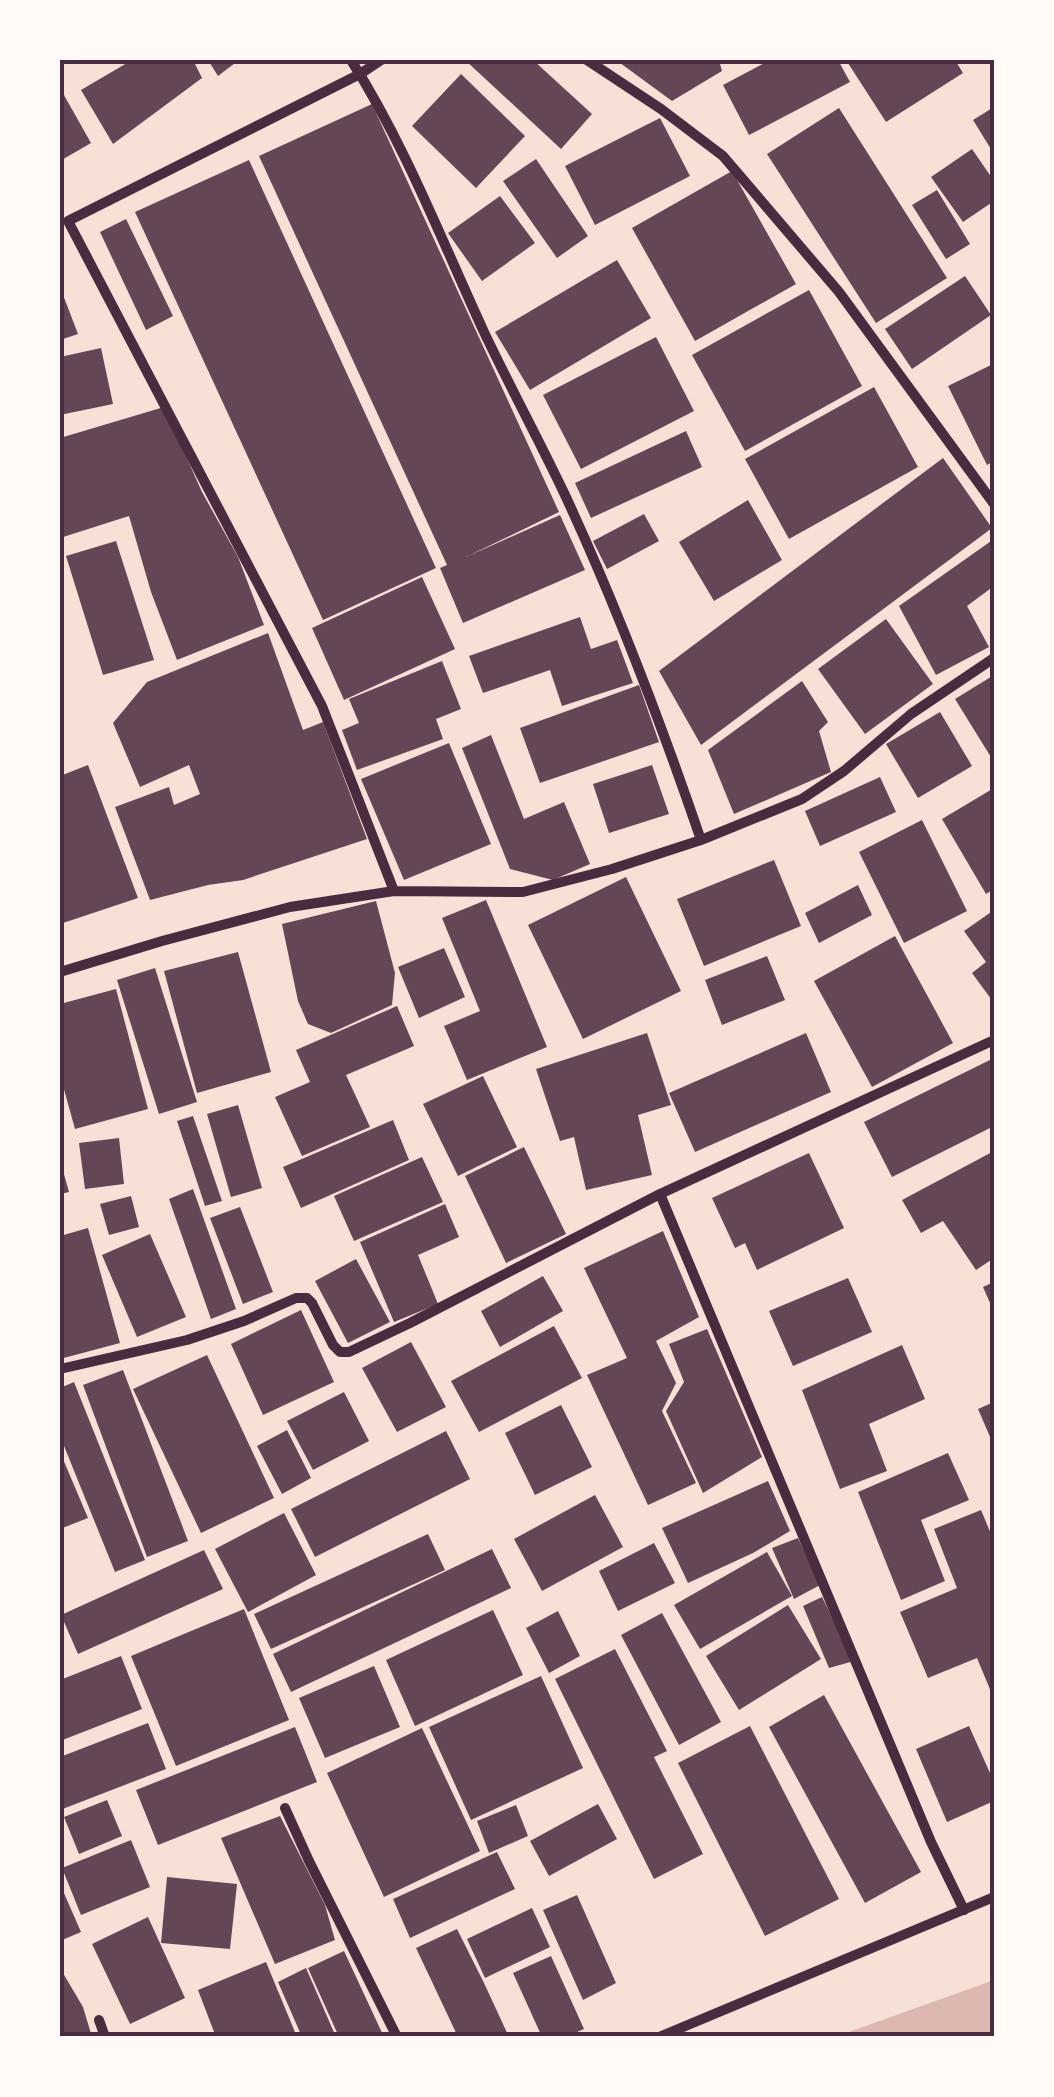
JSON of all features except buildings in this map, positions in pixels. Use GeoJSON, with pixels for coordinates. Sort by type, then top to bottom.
{"type":"FeatureCollection","features":[{"type":"Feature","properties":{"kind":"street"},"geometry":{"type":"LineString","coordinates":[[352,60],[390,128],[564,494],[671,751],[701,840]]}},
{"type":"Feature","properties":{"kind":"street"},"geometry":{"type":"LineString","coordinates":[[381,60],[64,223],[322,706],[394,891]]}},
{"type":"Feature","properties":{"kind":"street"},"geometry":{"type":"LineString","coordinates":[[586,60],[662,109],[723,156],[838,292],[994,504]]}},
{"type":"Feature","properties":{"kind":"street"},"geometry":{"type":"LineString","coordinates":[[60,972],[290,907],[394,891],[523,892],[701,840],[802,799],[844,771],[911,714],[994,658]]}},
{"type":"Feature","properties":{"kind":"street"},"geometry":{"type":"LineString","coordinates":[[60,1368],[187,1340],[296,1298],[307,1298],[312,1303],[333,1346],[340,1352],[349,1352],[660,1194],[994,1040]]}},
{"type":"Feature","properties":{"kind":"street"},"geometry":{"type":"LineString","coordinates":[[660,1194],[924,1824],[964,1910]]}},
{"type":"Feature","properties":{"kind":"street"},"geometry":{"type":"LineString","coordinates":[[286,1808],[397,2037]]}},
{"type":"Feature","properties":{"kind":"street"},"geometry":{"type":"LineString","coordinates":[[660,2037],[994,1898]]}},
{"type":"Feature","properties":{"kind":"street"},"geometry":{"type":"LineString","coordinates":[[99,2020],[105,2037]]}},
{"type":"Feature","properties":{"kind":"shaded area"},"geometry":{"type":"Polygon","coordinates":[[[994,1980],[994,2037],[835,2037],[994,1980]]]}}]}
